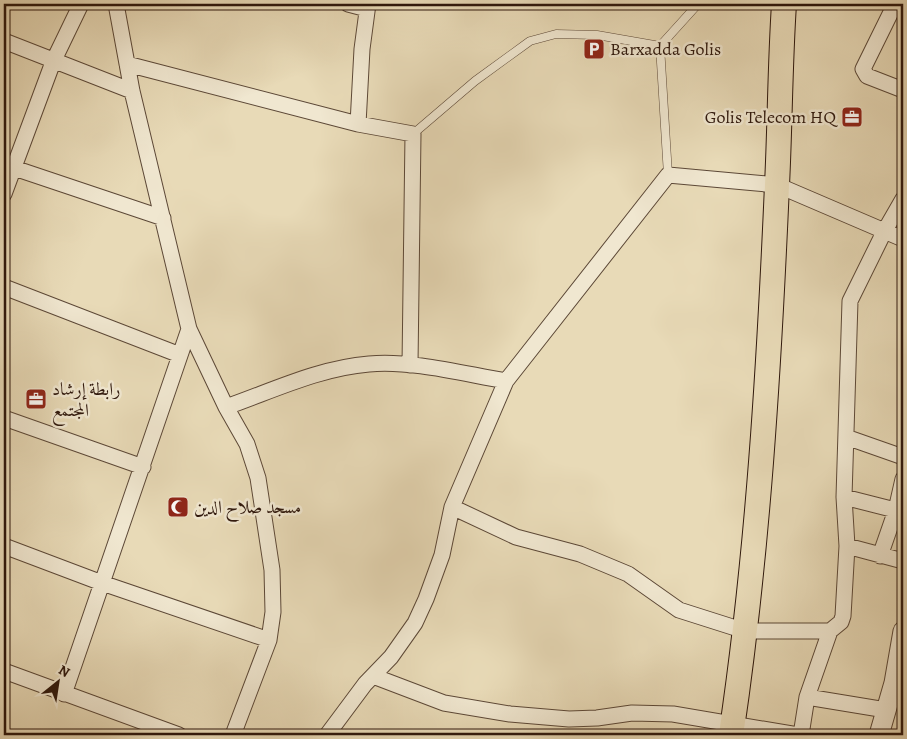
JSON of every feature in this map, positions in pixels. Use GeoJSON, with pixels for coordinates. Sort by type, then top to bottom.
{"type":"FeatureCollection","features":[{"type":"Feature","properties":{"kind":"main road"},"geometry":{"type":"LineString","coordinates":[[732,729],[745,631],[762,457],[777,185],[784,4]]}},
{"type":"Feature","properties":{"kind":"street"},"geometry":{"type":"LineString","coordinates":[[4,194],[9,166],[53,62],[81,4]]}},
{"type":"Feature","properties":{"kind":"street"},"geometry":{"type":"LineString","coordinates":[[116,4],[132,91],[189,330],[226,408],[247,444],[258,478],[272,570],[273,612],[269,640],[233,735]]}},
{"type":"Feature","properties":{"kind":"street"},"geometry":{"type":"LineString","coordinates":[[348,4],[367,6],[362,49],[358,124]]}},
{"type":"Feature","properties":{"kind":"street"},"geometry":{"type":"LineString","coordinates":[[895,4],[863,69],[867,76],[903,90]]}},
{"type":"Feature","properties":{"kind":"street"},"geometry":{"type":"LineString","coordinates":[[4,41],[53,62],[132,91]]}},
{"type":"Feature","properties":{"kind":"street"},"geometry":{"type":"LineString","coordinates":[[127,64],[358,124],[413,134],[410,364]]}},
{"type":"Feature","properties":{"kind":"street"},"geometry":{"type":"LineString","coordinates":[[9,166],[162,218]]}},
{"type":"Feature","properties":{"kind":"street"},"geometry":{"type":"LineString","coordinates":[[327,735],[373,676],[391,657],[415,623],[442,555],[452,508],[506,381],[668,175],[777,185],[903,239]]}},
{"type":"Feature","properties":{"kind":"street"},"geometry":{"type":"LineString","coordinates":[[373,676],[444,703],[510,714],[569,719],[598,718],[632,713],[673,714],[732,729],[800,735],[807,697],[830,631],[841,622],[843,616],[848,546],[844,497],[850,302],[903,198]]}},
{"type":"Feature","properties":{"kind":"street"},"geometry":{"type":"LineString","coordinates":[[4,287],[180,355]]}},
{"type":"Feature","properties":{"kind":"street"},"geometry":{"type":"LineString","coordinates":[[64,694],[189,330]]}},
{"type":"Feature","properties":{"kind":"street"},"geometry":{"type":"LineString","coordinates":[[226,408],[339,368],[371,363],[410,364],[506,381]]}},
{"type":"Feature","properties":{"kind":"street"},"geometry":{"type":"LineString","coordinates":[[4,418],[143,467]]}},
{"type":"Feature","properties":{"kind":"street"},"geometry":{"type":"LineString","coordinates":[[846,437],[903,457]]}},
{"type":"Feature","properties":{"kind":"street"},"geometry":{"type":"LineString","coordinates":[[880,556],[899,511],[903,479]]}},
{"type":"Feature","properties":{"kind":"street"},"geometry":{"type":"LineString","coordinates":[[844,497],[899,511]]}},
{"type":"Feature","properties":{"kind":"street"},"geometry":{"type":"LineString","coordinates":[[452,508],[516,537],[580,554],[628,574],[679,610],[745,631],[830,631]]}},
{"type":"Feature","properties":{"kind":"street"},"geometry":{"type":"LineString","coordinates":[[4,546],[102,583],[269,640]]}},
{"type":"Feature","properties":{"kind":"street"},"geometry":{"type":"LineString","coordinates":[[848,546],[903,561]]}},
{"type":"Feature","properties":{"kind":"street"},"geometry":{"type":"LineString","coordinates":[[879,735],[894,683],[903,631]]}},
{"type":"Feature","properties":{"kind":"street"},"geometry":{"type":"LineString","coordinates":[[4,671],[179,735]]}},
{"type":"Feature","properties":{"kind":"street"},"geometry":{"type":"LineString","coordinates":[[807,697],[886,710]]}},
{"type":"Feature","properties":{"kind":"lane"},"geometry":{"type":"LineString","coordinates":[[668,175],[660,46],[698,4]]}},
{"type":"Feature","properties":{"kind":"lane"},"geometry":{"type":"LineString","coordinates":[[413,134],[474,81],[530,41],[556,34],[597,35],[660,46]]}},
{"type":"Feature","properties":{"kind":"place","name":"Barxadda Golis"},"geometry":{"type":"Point","coordinates":[594,49]}},
{"type":"Feature","properties":{"kind":"place","name":"Golis Telecom HQ"},"geometry":{"type":"Point","coordinates":[852,117]}},
{"type":"Feature","properties":{"kind":"place","name":"رابطة إرشاد المجتمع"},"geometry":{"type":"Point","coordinates":[36,399]}},
{"type":"Feature","properties":{"kind":"place","name":"مسجد صلاح الدين"},"geometry":{"type":"Point","coordinates":[178,507]}}]}
